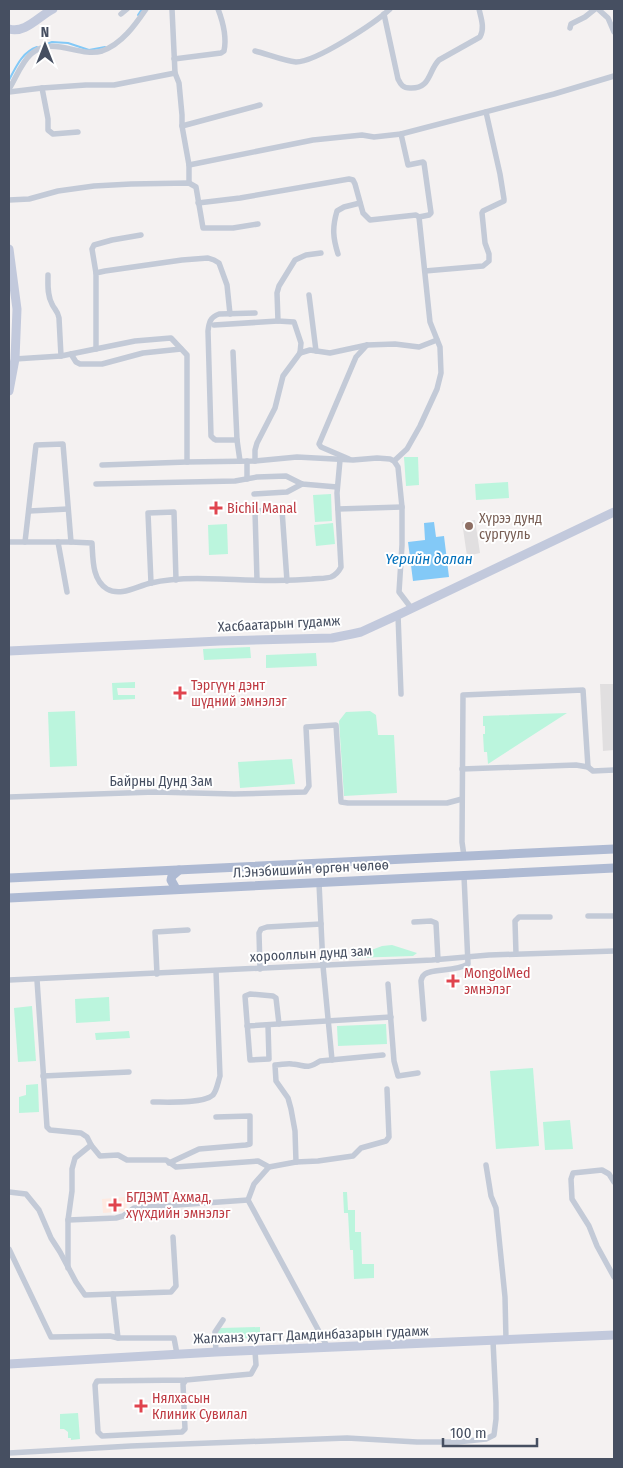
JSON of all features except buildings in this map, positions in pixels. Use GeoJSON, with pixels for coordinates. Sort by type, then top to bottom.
{"type":"FeatureCollection","features":[{"type":"Feature","properties":{"kind":"main road"},"geometry":{"type":"LineString","coordinates":[[597,850],[598,869]]}},
{"type":"Feature","properties":{"kind":"main road","name":"Л.Энэбишийн өргөн чөлөө"},"geometry":{"type":"LineString","coordinates":[[9,878],[614,850]]}},
{"type":"Feature","properties":{"kind":"main road","name":"Л.Энэбишийн өргөн чөлөө"},"geometry":{"type":"LineString","coordinates":[[9,898],[614,868]]}},
{"type":"Feature","properties":{"kind":"main road"},"geometry":{"type":"LineString","coordinates":[[176,889],[171,880],[178,870]]}},
{"type":"Feature","properties":{"kind":"street"},"geometry":{"type":"LineString","coordinates":[[9,29],[14,31],[23,29],[50,9]]}},
{"type":"Feature","properties":{"kind":"street"},"geometry":{"type":"LineString","coordinates":[[121,14],[127,9]]}},
{"type":"Feature","properties":{"kind":"street"},"geometry":{"type":"LineString","coordinates":[[9,91],[26,59],[32,52],[54,45],[88,53],[102,51],[118,43],[146,9]]}},
{"type":"Feature","properties":{"kind":"street"},"geometry":{"type":"LineString","coordinates":[[172,9],[175,73],[179,83],[182,126],[189,165],[189,183]]}},
{"type":"Feature","properties":{"kind":"street"},"geometry":{"type":"LineString","coordinates":[[174,59],[221,53],[224,51],[224,26],[218,9]]}},
{"type":"Feature","properties":{"kind":"street"},"geometry":{"type":"LineString","coordinates":[[255,51],[295,62],[306,60],[335,47],[390,9]]}},
{"type":"Feature","properties":{"kind":"street"},"geometry":{"type":"LineString","coordinates":[[384,14],[398,79],[401,86],[414,88],[426,83],[434,64],[439,60],[480,37],[482,24],[479,9]]}},
{"type":"Feature","properties":{"kind":"street"},"geometry":{"type":"LineString","coordinates":[[570,28],[571,24],[597,9],[608,18],[613,29]]}},
{"type":"Feature","properties":{"kind":"street"},"geometry":{"type":"LineString","coordinates":[[9,91],[114,85],[175,73]]}},
{"type":"Feature","properties":{"kind":"street"},"geometry":{"type":"LineString","coordinates":[[189,165],[313,140],[362,135],[374,137],[401,134],[554,94],[614,76]]}},
{"type":"Feature","properties":{"kind":"street"},"geometry":{"type":"LineString","coordinates":[[42,88],[48,119],[48,130],[54,134],[78,132]]}},
{"type":"Feature","properties":{"kind":"street"},"geometry":{"type":"LineString","coordinates":[[182,126],[260,105]]}},
{"type":"Feature","properties":{"kind":"street"},"geometry":{"type":"LineString","coordinates":[[425,271],[484,266],[489,261],[482,212],[504,199],[486,112]]}},
{"type":"Feature","properties":{"kind":"street"},"geometry":{"type":"LineString","coordinates":[[198,203],[240,198],[349,179],[353,180],[364,214],[370,220],[416,215],[419,217],[429,216],[431,214],[424,163],[408,165],[401,134]]}},
{"type":"Feature","properties":{"kind":"street"},"geometry":{"type":"LineString","coordinates":[[9,200],[29,199],[58,191],[94,186],[189,183],[196,187],[203,228],[233,228],[258,224]]}},
{"type":"Feature","properties":{"kind":"street"},"geometry":{"type":"LineString","coordinates":[[338,254],[334,243],[332,227],[336,211],[360,203]]}},
{"type":"Feature","properties":{"kind":"street"},"geometry":{"type":"LineString","coordinates":[[394,461],[407,449],[420,426],[437,389],[441,373],[441,352],[430,322],[419,217]]}},
{"type":"Feature","properties":{"kind":"street"},"geometry":{"type":"LineString","coordinates":[[96,348],[96,274],[92,249],[94,245],[141,235]]}},
{"type":"Feature","properties":{"kind":"street"},"geometry":{"type":"LineString","coordinates":[[9,249],[11,287],[17,309],[12,340],[15,359],[9,391]]}},
{"type":"Feature","properties":{"kind":"street"},"geometry":{"type":"LineString","coordinates":[[278,321],[277,293],[279,286],[295,260],[306,255],[322,253]]}},
{"type":"Feature","properties":{"kind":"street"},"geometry":{"type":"LineString","coordinates":[[96,274],[105,271],[208,258],[219,263],[227,285],[230,314]]}},
{"type":"Feature","properties":{"kind":"street"},"geometry":{"type":"LineString","coordinates":[[48,275],[50,298],[59,318],[60,356]]}},
{"type":"Feature","properties":{"kind":"street"},"geometry":{"type":"LineString","coordinates":[[310,295],[316,351]]}},
{"type":"Feature","properties":{"kind":"street"},"geometry":{"type":"LineString","coordinates":[[237,440],[216,440],[211,436],[208,331],[211,319],[214,316],[255,313]]}},
{"type":"Feature","properties":{"kind":"street"},"geometry":{"type":"LineString","coordinates":[[214,325],[278,321],[294,322],[301,343],[300,353],[283,376],[275,408],[257,443],[256,461]]}},
{"type":"Feature","properties":{"kind":"street"},"geometry":{"type":"LineString","coordinates":[[15,359],[60,356],[135,341],[171,338],[187,356],[187,462]]}},
{"type":"Feature","properties":{"kind":"street"},"geometry":{"type":"LineString","coordinates":[[300,353],[310,350],[330,353],[367,345],[395,344],[420,346],[437,340]]}},
{"type":"Feature","properties":{"kind":"street"},"geometry":{"type":"LineString","coordinates":[[353,460],[321,447],[319,444],[354,362],[367,345]]}},
{"type":"Feature","properties":{"kind":"street"},"geometry":{"type":"LineString","coordinates":[[71,354],[76,362],[80,364],[102,364],[143,353],[181,349]]}},
{"type":"Feature","properties":{"kind":"street"},"geometry":{"type":"LineString","coordinates":[[233,352],[237,440],[240,461]]}},
{"type":"Feature","properties":{"kind":"street"},"geometry":{"type":"LineString","coordinates":[[25,542],[36,444],[63,444],[71,542]]}},
{"type":"Feature","properties":{"kind":"street"},"geometry":{"type":"LineString","coordinates":[[102,465],[256,461],[297,457],[340,460],[390,459],[398,467],[402,507],[400,592],[412,609]]}},
{"type":"Feature","properties":{"kind":"street"},"geometry":{"type":"LineString","coordinates":[[9,542],[92,544],[94,571],[100,583],[108,590],[120,592],[151,583],[176,580],[216,578],[286,580],[330,577],[338,572],[342,559],[337,487],[340,460]]}},
{"type":"Feature","properties":{"kind":"street"},"geometry":{"type":"LineString","coordinates":[[247,461],[247,479]]}},
{"type":"Feature","properties":{"kind":"street"},"geometry":{"type":"LineString","coordinates":[[96,484],[235,481],[286,476],[302,484],[337,487]]}},
{"type":"Feature","properties":{"kind":"street"},"geometry":{"type":"LineString","coordinates":[[254,494],[287,492],[302,484]]}},
{"type":"Feature","properties":{"kind":"street"},"geometry":{"type":"LineString","coordinates":[[338,509],[402,507]]}},
{"type":"Feature","properties":{"kind":"street"},"geometry":{"type":"LineString","coordinates":[[29,511],[68,509]]}},
{"type":"Feature","properties":{"kind":"street"},"geometry":{"type":"LineString","coordinates":[[257,580],[255,510],[282,510],[286,580]]}},
{"type":"Feature","properties":{"kind":"street"},"geometry":{"type":"LineString","coordinates":[[151,583],[148,513],[174,512],[176,580]]}},
{"type":"Feature","properties":{"kind":"street","name":"Хасбаатарын гудамж"},"geometry":{"type":"LineString","coordinates":[[9,651],[220,641],[332,638],[361,632],[614,512]]}},
{"type":"Feature","properties":{"kind":"street"},"geometry":{"type":"LineString","coordinates":[[58,542],[67,592]]}},
{"type":"Feature","properties":{"kind":"street"},"geometry":{"type":"LineString","coordinates":[[398,615],[400,694]]}},
{"type":"Feature","properties":{"kind":"street"},"geometry":{"type":"LineString","coordinates":[[464,856],[462,842],[462,695],[583,690],[588,767]]}},
{"type":"Feature","properties":{"kind":"street","name":"Байрны Дунд Зам"},"geometry":{"type":"LineString","coordinates":[[9,797],[155,792],[234,794],[305,792],[309,786],[306,727],[336,725],[342,802],[447,802],[462,799]]}},
{"type":"Feature","properties":{"kind":"street"},"geometry":{"type":"LineString","coordinates":[[462,769],[576,765],[588,767],[593,771],[614,770]]}},
{"type":"Feature","properties":{"kind":"street"},"geometry":{"type":"LineString","coordinates":[[424,1019],[421,980],[423,976],[427,972],[467,965],[469,958],[464,876]]}},
{"type":"Feature","properties":{"kind":"street"},"geometry":{"type":"LineString","coordinates":[[319,883],[323,966],[332,1060]]}},
{"type":"Feature","properties":{"kind":"street"},"geometry":{"type":"LineString","coordinates":[[516,954],[515,921],[519,917],[550,916]]}},
{"type":"Feature","properties":{"kind":"street"},"geometry":{"type":"LineString","coordinates":[[588,916],[614,916]]}},
{"type":"Feature","properties":{"kind":"street"},"geometry":{"type":"LineString","coordinates":[[414,922],[431,921],[436,923],[438,960]]}},
{"type":"Feature","properties":{"kind":"street"},"geometry":{"type":"LineString","coordinates":[[260,969],[259,933],[261,929],[321,924]]}},
{"type":"Feature","properties":{"kind":"street"},"geometry":{"type":"LineString","coordinates":[[156,974],[154,932],[188,930]]}},
{"type":"Feature","properties":{"kind":"street","name":"хорооллын дунд зам"},"geometry":{"type":"LineString","coordinates":[[9,980],[323,966],[469,958],[488,955],[614,950]]}},
{"type":"Feature","properties":{"kind":"street"},"geometry":{"type":"LineString","coordinates":[[153,1102],[200,1100],[212,1096],[216,1090],[220,1076],[216,971]]}},
{"type":"Feature","properties":{"kind":"street"},"geometry":{"type":"LineString","coordinates":[[36,980],[47,1129],[81,1133],[87,1137],[90,1145],[100,1156],[118,1156],[127,1160],[166,1160],[176,1167],[258,1161],[269,1167]]}},
{"type":"Feature","properties":{"kind":"street"},"geometry":{"type":"LineString","coordinates":[[388,984],[394,1061],[398,1076],[418,1073]]}},
{"type":"Feature","properties":{"kind":"street"},"geometry":{"type":"LineString","coordinates":[[268,1025],[269,1059],[250,1060],[245,996],[250,994],[273,996],[276,998],[279,1024]]}},
{"type":"Feature","properties":{"kind":"street"},"geometry":{"type":"LineString","coordinates":[[247,1026],[391,1017]]}},
{"type":"Feature","properties":{"kind":"street"},"geometry":{"type":"LineString","coordinates":[[296,1162],[295,1131],[291,1109],[288,1098],[276,1081],[275,1065],[292,1064],[303,1067],[312,1066],[320,1061],[383,1056]]}},
{"type":"Feature","properties":{"kind":"street"},"geometry":{"type":"LineString","coordinates":[[43,1076],[129,1072]]}},
{"type":"Feature","properties":{"kind":"street"},"geometry":{"type":"LineString","coordinates":[[328,1348],[248,1200],[254,1184],[269,1167],[353,1156],[361,1148],[386,1141],[388,1137],[387,1089]]}},
{"type":"Feature","properties":{"kind":"street"},"geometry":{"type":"LineString","coordinates":[[169,1163],[199,1149],[250,1144],[250,1116],[216,1117]]}},
{"type":"Feature","properties":{"kind":"street"},"geometry":{"type":"LineString","coordinates":[[68,1268],[68,1220],[72,1192],[72,1169],[75,1158],[90,1145]]}},
{"type":"Feature","properties":{"kind":"street"},"geometry":{"type":"LineString","coordinates":[[486,1165],[491,1196],[496,1208],[505,1296],[506,1340]]}},
{"type":"Feature","properties":{"kind":"street"},"geometry":{"type":"LineString","coordinates":[[614,1182],[609,1174],[602,1170],[572,1173],[570,1179],[572,1199],[589,1226],[614,1277]]}},
{"type":"Feature","properties":{"kind":"street"},"geometry":{"type":"LineString","coordinates":[[9,1192],[26,1194],[39,1210],[51,1238],[85,1295],[171,1292],[176,1286],[173,1237]]}},
{"type":"Feature","properties":{"kind":"street"},"geometry":{"type":"LineString","coordinates":[[68,1220],[116,1218],[123,1216],[134,1208],[248,1200]]}},
{"type":"Feature","properties":{"kind":"street"},"geometry":{"type":"LineString","coordinates":[[9,1249],[51,1337],[174,1338],[176,1354]]}},
{"type":"Feature","properties":{"kind":"street"},"geometry":{"type":"LineString","coordinates":[[113,1294],[118,1338]]}},
{"type":"Feature","properties":{"kind":"street"},"geometry":{"type":"LineString","coordinates":[[216,1352],[215,1332],[223,1320]]}},
{"type":"Feature","properties":{"kind":"street","name":"Жалханз хутагт Дамдинбазарын гудамж"},"geometry":{"type":"LineString","coordinates":[[9,1364],[216,1352],[614,1335]]}},
{"type":"Feature","properties":{"kind":"street"},"geometry":{"type":"LineString","coordinates":[[9,1453],[132,1446],[347,1438],[417,1442],[457,1442],[486,1439],[494,1435],[496,1419],[493,1340]]}},
{"type":"Feature","properties":{"kind":"street"},"geometry":{"type":"LineString","coordinates":[[186,1380],[183,1384],[185,1429],[182,1432],[102,1436],[98,1432],[95,1385],[97,1381],[186,1380],[251,1374],[256,1365],[255,1351]]}},
{"type":"Feature","properties":{"kind":"shaded area"},"geometry":{"type":"Polygon","coordinates":[[[475,520],[480,553],[467,556],[462,522],[475,520]]]}},
{"type":"Feature","properties":{"kind":"shaded area"},"geometry":{"type":"Polygon","coordinates":[[[600,684],[614,684],[614,750],[603,751],[600,684]]]}},
{"type":"Feature","properties":{"kind":"shaded area","name":"БГДЭМТ Ахмад, хүүхдийн эмнэлэг"},"geometry":{"type":"Polygon","coordinates":[[[126,1197],[127,1211],[103,1213],[102,1199],[126,1197]]]}},
{"type":"Feature","properties":{"kind":"green space"},"geometry":{"type":"Polygon","coordinates":[[[404,457],[418,457],[419,485],[406,486],[404,457]]]}},
{"type":"Feature","properties":{"kind":"green space"},"geometry":{"type":"Polygon","coordinates":[[[508,482],[509,498],[476,500],[475,484],[508,482]]]}},
{"type":"Feature","properties":{"kind":"green space"},"geometry":{"type":"Polygon","coordinates":[[[331,494],[332,521],[315,522],[313,495],[331,494]]]}},
{"type":"Feature","properties":{"kind":"green space"},"geometry":{"type":"Polygon","coordinates":[[[333,523],[335,544],[316,546],[314,525],[333,523]]]}},
{"type":"Feature","properties":{"kind":"green space"},"geometry":{"type":"Polygon","coordinates":[[[227,524],[228,554],[209,555],[208,525],[227,524]]]}},
{"type":"Feature","properties":{"kind":"green space"},"geometry":{"type":"Polygon","coordinates":[[[250,647],[251,658],[204,660],[203,649],[250,647]]]}},
{"type":"Feature","properties":{"kind":"green space"},"geometry":{"type":"Polygon","coordinates":[[[316,653],[317,666],[266,668],[266,655],[316,653]]]}},
{"type":"Feature","properties":{"kind":"green space"},"geometry":{"type":"Polygon","coordinates":[[[135,682],[135,688],[117,688],[118,695],[135,695],[135,699],[113,700],[112,683],[135,682]]]}},
{"type":"Feature","properties":{"kind":"green space"},"geometry":{"type":"Polygon","coordinates":[[[75,711],[77,766],[50,767],[48,712],[75,711]]]}},
{"type":"Feature","properties":{"kind":"green space"},"geometry":{"type":"Polygon","coordinates":[[[370,711],[376,715],[378,735],[394,735],[397,793],[344,796],[339,721],[346,712],[370,711]]]}},
{"type":"Feature","properties":{"kind":"green space"},"geometry":{"type":"Polygon","coordinates":[[[567,713],[488,764],[487,752],[484,752],[483,734],[485,734],[485,726],[483,726],[483,716],[567,713]]]}},
{"type":"Feature","properties":{"kind":"green space"},"geometry":{"type":"Polygon","coordinates":[[[292,759],[295,784],[240,788],[238,762],[292,759]]]}},
{"type":"Feature","properties":{"kind":"green space"},"geometry":{"type":"Polygon","coordinates":[[[392,945],[417,953],[413,956],[353,958],[382,946],[392,945]]]}},
{"type":"Feature","properties":{"kind":"green space"},"geometry":{"type":"Polygon","coordinates":[[[109,997],[110,1021],[76,1023],[75,999],[109,997]]]}},
{"type":"Feature","properties":{"kind":"green space"},"geometry":{"type":"Polygon","coordinates":[[[32,1006],[36,1061],[18,1062],[14,1008],[32,1006]]]}},
{"type":"Feature","properties":{"kind":"green space"},"geometry":{"type":"Polygon","coordinates":[[[386,1024],[387,1044],[338,1046],[337,1026],[386,1024]]]}},
{"type":"Feature","properties":{"kind":"green space"},"geometry":{"type":"Polygon","coordinates":[[[129,1031],[130,1038],[96,1040],[95,1033],[129,1031]]]}},
{"type":"Feature","properties":{"kind":"green space"},"geometry":{"type":"Polygon","coordinates":[[[533,1068],[539,1146],[496,1149],[490,1071],[533,1068]]]}},
{"type":"Feature","properties":{"kind":"green space"},"geometry":{"type":"Polygon","coordinates":[[[38,1084],[39,1112],[19,1113],[19,1097],[26,1095],[26,1085],[38,1084]]]}},
{"type":"Feature","properties":{"kind":"green space"},"geometry":{"type":"Polygon","coordinates":[[[570,1120],[573,1149],[545,1150],[543,1122],[570,1120]]]}},
{"type":"Feature","properties":{"kind":"green space"},"geometry":{"type":"Polygon","coordinates":[[[343,1192],[347,1192],[348,1210],[355,1210],[355,1232],[361,1232],[362,1264],[374,1264],[374,1278],[354,1279],[353,1250],[350,1250],[348,1213],[344,1213],[343,1192]]]}},
{"type":"Feature","properties":{"kind":"green space"},"geometry":{"type":"Polygon","coordinates":[[[260,1327],[260,1338],[218,1339],[218,1331],[221,1328],[260,1327]]]}},
{"type":"Feature","properties":{"kind":"green space"},"geometry":{"type":"Polygon","coordinates":[[[78,1413],[80,1439],[71,1440],[71,1438],[68,1438],[68,1432],[60,1429],[60,1414],[78,1413]]]}},
{"type":"Feature","properties":{"kind":"water","name":"Үерийн далан"},"geometry":{"type":"Polygon","coordinates":[[[434,522],[436,537],[444,536],[449,577],[413,581],[408,542],[425,540],[424,523],[434,522]]]}},
{"type":"Feature","properties":{"kind":"waterway"},"geometry":{"type":"LineString","coordinates":[[138,15],[142,9]]}},
{"type":"Feature","properties":{"kind":"waterway"},"geometry":{"type":"LineString","coordinates":[[44,45],[52,42],[68,43],[89,50],[105,47]]}},
{"type":"Feature","properties":{"kind":"waterway"},"geometry":{"type":"LineString","coordinates":[[9,80],[23,56],[37,47]]}},
{"type":"Feature","properties":{"kind":"place","name":"Bichil Manal"},"geometry":{"type":"Point","coordinates":[216,508]}},
{"type":"Feature","properties":{"kind":"place","name":"Хүрээ дунд сургууль"},"geometry":{"type":"Point","coordinates":[469,526]}},
{"type":"Feature","properties":{"kind":"place","name":"Тэргүүн дэнт шүдний эмнэлэг"},"geometry":{"type":"Point","coordinates":[180,693]}},
{"type":"Feature","properties":{"kind":"place","name":"MongolMed эмнэлэг"},"geometry":{"type":"Point","coordinates":[453,981]}},
{"type":"Feature","properties":{"kind":"place","name":"БГДЭМТ Ахмад, хүүхдийн эмнэлэг"},"geometry":{"type":"Point","coordinates":[115,1205]}},
{"type":"Feature","properties":{"kind":"place","name":"Нялхасын Клиник Сувилал"},"geometry":{"type":"Point","coordinates":[141,1406]}}]}
